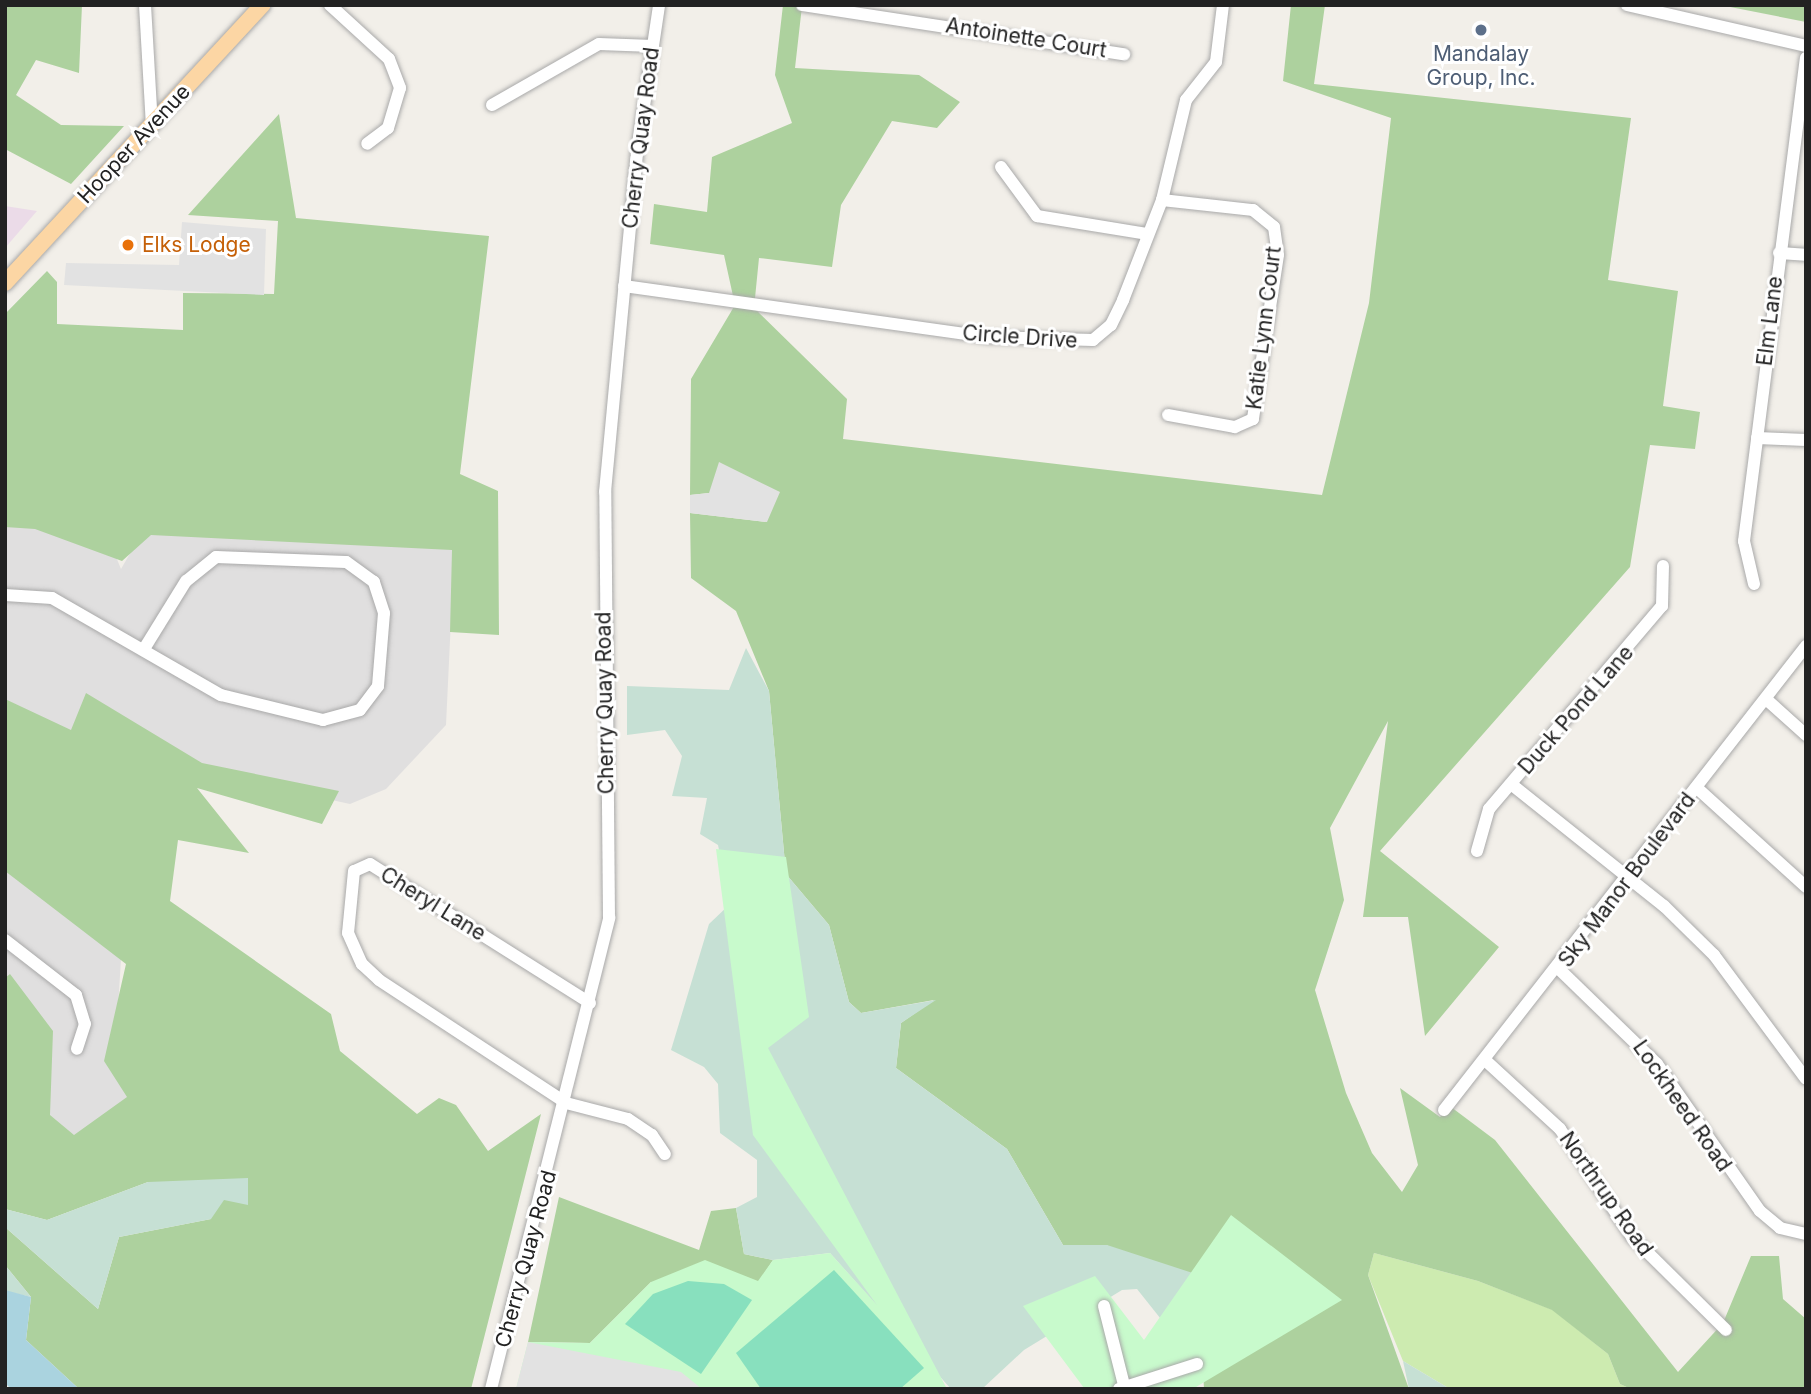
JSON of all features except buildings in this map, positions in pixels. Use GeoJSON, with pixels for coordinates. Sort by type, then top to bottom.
{"type":"FeatureCollection","features":[{"type":"Feature","properties":{"kind":"main road","name":"Hooper Avenue"},"geometry":{"type":"LineString","coordinates":[[5,284],[262,5]]}},
{"type":"Feature","properties":{"kind":"street"},"geometry":{"type":"LineString","coordinates":[[145,5],[152,125]]}},
{"type":"Feature","properties":{"kind":"street"},"geometry":{"type":"LineString","coordinates":[[330,5],[389,59],[400,88],[388,128],[367,144]]}},
{"type":"Feature","properties":{"kind":"street","name":"Cherry Quay Road"},"geometry":{"type":"LineString","coordinates":[[491,1389],[566,1103],[609,918],[605,505],[624,286],[659,5]]}},
{"type":"Feature","properties":{"kind":"street","name":"Antoinette Court"},"geometry":{"type":"LineString","coordinates":[[802,5],[1124,54]]}},
{"type":"Feature","properties":{"kind":"street","name":"Circle Drive"},"geometry":{"type":"LineString","coordinates":[[624,286],[1072,343],[1093,340],[1111,325],[1162,200],[1186,100],[1216,62],[1223,5]]}},
{"type":"Feature","properties":{"kind":"street"},"geometry":{"type":"LineString","coordinates":[[1627,5],[1806,46]]}},
{"type":"Feature","properties":{"kind":"street"},"geometry":{"type":"LineString","coordinates":[[492,105],[599,44],[653,46]]}},
{"type":"Feature","properties":{"kind":"street","name":"Elm Lane"},"geometry":{"type":"LineString","coordinates":[[1754,584],[1744,541],[1806,58]]}},
{"type":"Feature","properties":{"kind":"street"},"geometry":{"type":"LineString","coordinates":[[1002,167],[1037,216],[1147,234]]}},
{"type":"Feature","properties":{"kind":"street","name":"Katie Lynn Court"},"geometry":{"type":"LineString","coordinates":[[1162,200],[1252,210],[1274,227],[1278,255],[1253,419],[1235,426],[1168,415]]}},
{"type":"Feature","properties":{"kind":"street"},"geometry":{"type":"LineString","coordinates":[[1779,253],[1806,255]]}},
{"type":"Feature","properties":{"kind":"street"},"geometry":{"type":"LineString","coordinates":[[1757,438],[1806,440]]}},
{"type":"Feature","properties":{"kind":"street"},"geometry":{"type":"LineString","coordinates":[[5,595],[52,598],[221,695],[334,719],[359,710],[378,687],[384,612],[374,582],[346,562],[216,557],[186,580],[144,649]]}},
{"type":"Feature","properties":{"kind":"street","name":"Duck Pond Lane"},"geometry":{"type":"LineString","coordinates":[[1477,851],[1482,822],[1662,606],[1663,566]]}},
{"type":"Feature","properties":{"kind":"street","name":"Sky Manor Boulevard"},"geometry":{"type":"LineString","coordinates":[[1444,1110],[1559,969],[1806,646]]}},
{"type":"Feature","properties":{"kind":"street"},"geometry":{"type":"LineString","coordinates":[[1766,699],[1806,735]]}},
{"type":"Feature","properties":{"kind":"street"},"geometry":{"type":"LineString","coordinates":[[1511,784],[1628,878],[1714,955],[1806,1079]]}},
{"type":"Feature","properties":{"kind":"street"},"geometry":{"type":"LineString","coordinates":[[1698,788],[1806,887]]}},
{"type":"Feature","properties":{"kind":"street","name":"Cheryl Lane"},"geometry":{"type":"LineString","coordinates":[[566,1103],[434,1021],[362,964],[346,916],[354,871],[370,864],[590,1003]]}},
{"type":"Feature","properties":{"kind":"street"},"geometry":{"type":"LineString","coordinates":[[5,940],[76,995],[85,1024],[77,1049]]}},
{"type":"Feature","properties":{"kind":"street","name":"Lockheed Road"},"geometry":{"type":"LineString","coordinates":[[1559,969],[1636,1040],[1760,1211],[1780,1228],[1806,1234]]}},
{"type":"Feature","properties":{"kind":"street","name":"Northrup Road"},"geometry":{"type":"LineString","coordinates":[[1485,1060],[1560,1129],[1632,1237],[1726,1330]]}},
{"type":"Feature","properties":{"kind":"street"},"geometry":{"type":"LineString","coordinates":[[566,1103],[628,1119],[652,1135],[665,1154]]}},
{"type":"Feature","properties":{"kind":"street"},"geometry":{"type":"LineString","coordinates":[[1104,1306],[1123,1388],[1197,1364]]}},
{"type":"Feature","properties":{"kind":"shaded area"},"geometry":{"type":"Polygon","coordinates":[[[5,206],[37,211],[5,248],[5,206]]]}},
{"type":"Feature","properties":{"kind":"shaded area"},"geometry":{"type":"Polygon","coordinates":[[[182,222],[266,229],[264,295],[64,285],[66,263],[179,265],[182,222]]]}},
{"type":"Feature","properties":{"kind":"shaded area"},"geometry":{"type":"Polygon","coordinates":[[[719,462],[780,492],[767,522],[690,513],[690,495],[709,493],[719,462]]]}},
{"type":"Feature","properties":{"kind":"shaded area"},"geometry":{"type":"Polygon","coordinates":[[[5,516],[114,552],[121,569],[147,524],[455,535],[446,725],[386,789],[350,804],[75,744],[5,707],[5,516]]]}},
{"type":"Feature","properties":{"kind":"shaded area"},"geometry":{"type":"Polygon","coordinates":[[[5,852],[122,943],[115,1056],[138,1106],[72,1158],[37,1127],[5,1021],[5,852]]]}},
{"type":"Feature","properties":{"kind":"shaded area"},"geometry":{"type":"Polygon","coordinates":[[[528,1342],[681,1372],[702,1389],[516,1389],[528,1342]]]}},
{"type":"Feature","properties":{"kind":"green space"},"geometry":{"type":"Polygon","coordinates":[[[5,5],[82,5],[79,73],[36,60],[16,95],[61,125],[124,126],[71,184],[5,149],[5,5]]]}},
{"type":"Feature","properties":{"kind":"green space"},"geometry":{"type":"Polygon","coordinates":[[[783,5],[802,6],[795,68],[919,75],[960,102],[937,128],[892,121],[841,205],[832,267],[759,258],[754,308],[847,399],[843,439],[1322,495],[1369,303],[1391,118],[1283,81],[1291,5],[1325,5],[1314,84],[1631,118],[1608,280],[1678,291],[1663,406],[1700,412],[1695,449],[1650,445],[1630,567],[1380,851],[1499,947],[1425,1036],[1408,917],[1363,917],[1388,721],[1330,828],[1344,900],[1315,990],[1346,1093],[1372,1153],[1402,1192],[1418,1165],[1400,1088],[1440,1117],[1451,1107],[1495,1140],[1678,1372],[1723,1323],[1751,1256],[1779,1256],[1783,1299],[1806,1319],[1806,1389],[1631,1389],[1620,1384],[1608,1354],[1552,1310],[1478,1281],[1374,1253],[1368,1275],[1409,1389],[1204,1389],[1203,1371],[1107,1245],[1063,1245],[1007,1149],[896,1068],[901,1023],[934,1000],[861,1013],[849,1002],[829,925],[786,874],[769,691],[736,611],[691,578],[690,513],[767,522],[709,493],[690,495],[691,379],[735,305],[724,255],[650,244],[654,204],[707,212],[712,157],[792,123],[775,75],[783,5]]]}},
{"type":"Feature","properties":{"kind":"green space"},"geometry":{"type":"Polygon","coordinates":[[[1720,5],[1806,5],[1806,22],[1720,5]]]}},
{"type":"Feature","properties":{"kind":"green space"},"geometry":{"type":"Polygon","coordinates":[[[279,114],[296,218],[489,236],[460,474],[498,491],[499,635],[450,632],[452,550],[151,535],[122,561],[35,529],[5,527],[5,314],[47,271],[57,282],[57,324],[183,330],[183,293],[274,294],[278,221],[188,215],[279,114]]]}},
{"type":"Feature","properties":{"kind":"green space"},"geometry":{"type":"Polygon","coordinates":[[[746,648],[769,691],[786,874],[829,925],[849,1002],[861,1013],[936,1000],[901,1023],[896,1068],[1007,1149],[1063,1245],[1107,1245],[1211,1279],[1176,1338],[1137,1289],[1122,1290],[1024,1350],[982,1389],[951,1389],[830,1253],[773,1260],[744,1254],[736,1208],[757,1197],[757,1160],[720,1133],[718,1084],[704,1067],[671,1050],[709,924],[730,904],[718,845],[700,834],[707,798],[672,796],[682,756],[665,730],[627,735],[627,686],[729,690],[746,648]]]}},
{"type":"Feature","properties":{"kind":"green space"},"geometry":{"type":"Polygon","coordinates":[[[86,693],[202,763],[339,791],[322,824],[197,788],[249,853],[178,840],[170,901],[331,1014],[340,1051],[417,1114],[439,1098],[456,1105],[488,1151],[541,1114],[471,1389],[79,1389],[26,1340],[31,1297],[5,1265],[5,1227],[98,1309],[119,1237],[211,1219],[148,1182],[47,1220],[5,1209],[5,978],[10,974],[53,1031],[50,1115],[74,1135],[127,1097],[104,1061],[126,964],[5,871],[5,699],[71,730],[86,693]]]}},
{"type":"Feature","properties":{"kind":"green space"},"geometry":{"type":"Polygon","coordinates":[[[716,849],[786,857],[809,1017],[768,1048],[947,1389],[516,1389],[528,1342],[590,1343],[651,1282],[705,1260],[758,1281],[773,1260],[830,1253],[877,1305],[753,1135],[716,849]]]}},
{"type":"Feature","properties":{"kind":"green space"},"geometry":{"type":"Polygon","coordinates":[[[248,1178],[248,1205],[224,1200],[211,1219],[119,1237],[98,1309],[5,1227],[5,1209],[47,1220],[148,1182],[248,1178]]]}},
{"type":"Feature","properties":{"kind":"green space"},"geometry":{"type":"Polygon","coordinates":[[[559,1197],[699,1250],[711,1211],[736,1208],[744,1254],[773,1260],[759,1281],[651,1282],[590,1343],[528,1342],[559,1197]]]}},
{"type":"Feature","properties":{"kind":"green space"},"geometry":{"type":"Polygon","coordinates":[[[1231,1215],[1342,1300],[1196,1387],[1084,1388],[1023,1306],[1095,1276],[1144,1340],[1231,1215]]]}},
{"type":"Feature","properties":{"kind":"green space"},"geometry":{"type":"Polygon","coordinates":[[[1374,1253],[1478,1281],[1553,1310],[1608,1354],[1620,1384],[1631,1389],[1450,1389],[1403,1361],[1368,1275],[1374,1253]]]}},
{"type":"Feature","properties":{"kind":"green space"},"geometry":{"type":"Polygon","coordinates":[[[5,1265],[31,1297],[5,1291],[5,1265]]]}},
{"type":"Feature","properties":{"kind":"green space"},"geometry":{"type":"Polygon","coordinates":[[[834,1270],[924,1368],[900,1389],[761,1389],[736,1353],[834,1270]]]}},
{"type":"Feature","properties":{"kind":"green space"},"geometry":{"type":"Polygon","coordinates":[[[688,1281],[724,1284],[752,1300],[701,1374],[625,1324],[653,1294],[688,1281]]]}},
{"type":"Feature","properties":{"kind":"green space"},"geometry":{"type":"Polygon","coordinates":[[[1403,1361],[1450,1389],[1409,1389],[1403,1361]]]}},
{"type":"Feature","properties":{"kind":"water"},"geometry":{"type":"Polygon","coordinates":[[[5,1290],[31,1297],[26,1340],[79,1389],[11,1389],[5,1383],[5,1290]]]}},
{"type":"Feature","properties":{"kind":"place","name":"Mandalay Group, Inc."},"geometry":{"type":"Point","coordinates":[1481,30]}},
{"type":"Feature","properties":{"kind":"place","name":"Elks Lodge"},"geometry":{"type":"Point","coordinates":[128,245]}}]}
